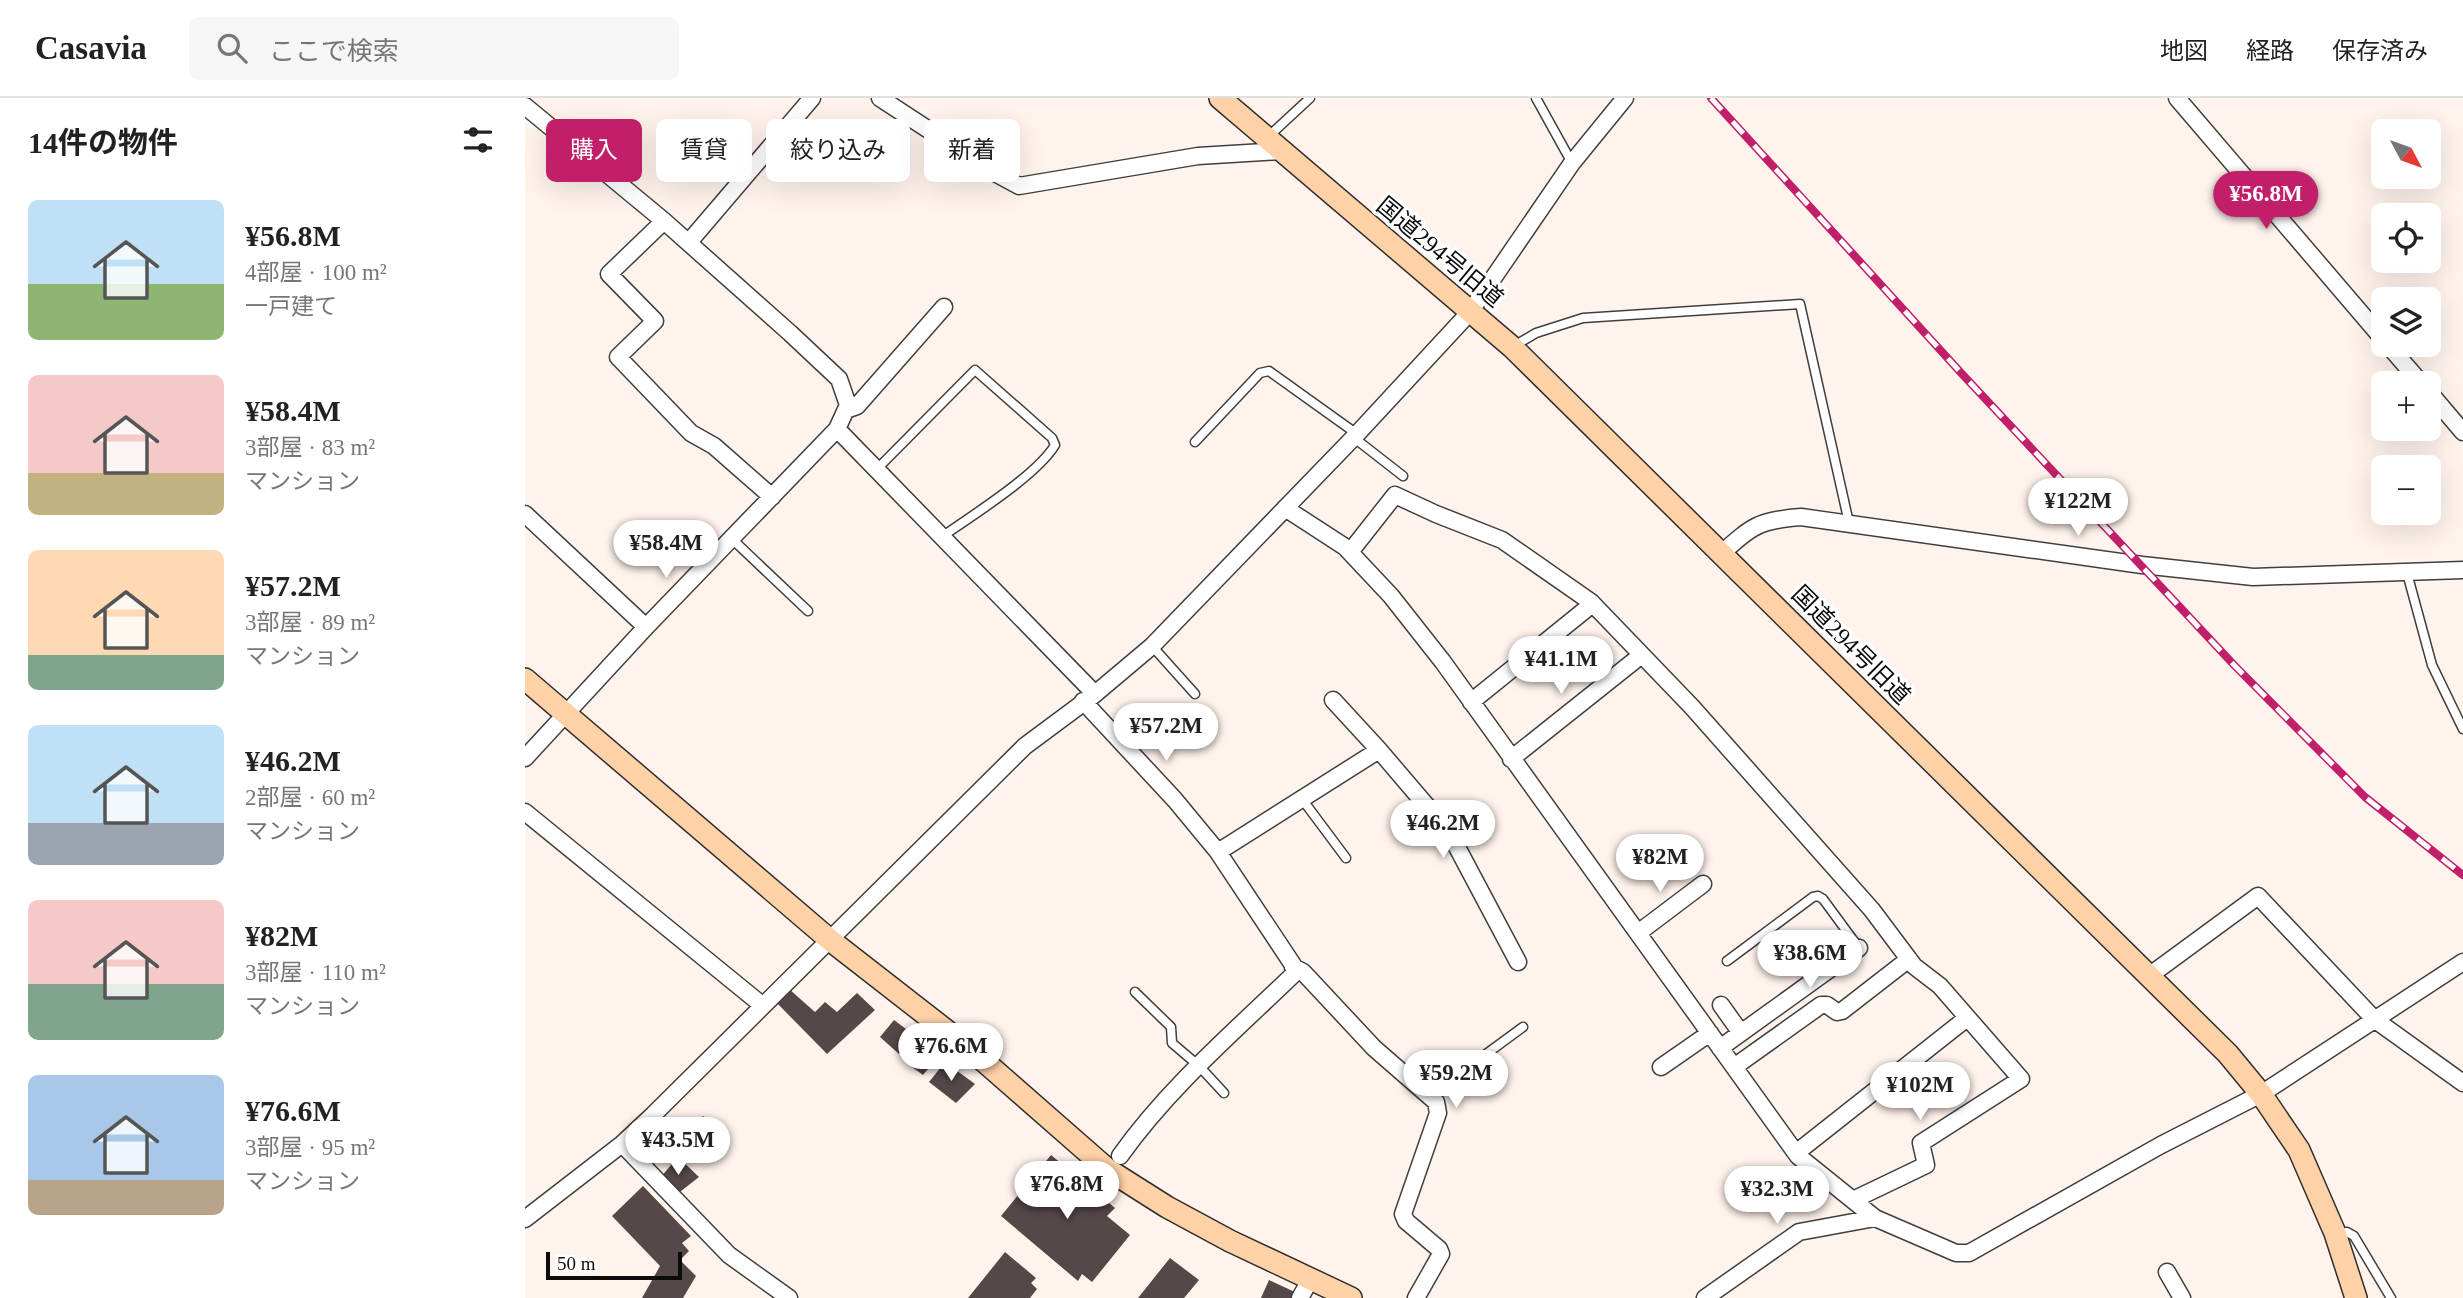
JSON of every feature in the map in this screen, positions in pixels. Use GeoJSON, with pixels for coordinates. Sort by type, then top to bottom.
{"type":"FeatureCollection","features":[{"type":"Feature","properties":{"kind":"street"},"geometry":{"type":"LineString","coordinates":[[689,242],[813,98]]}},
{"type":"Feature","properties":{"kind":"street"},"geometry":{"type":"LineString","coordinates":[[880,98],[1019,186],[1274,144]]}},
{"type":"Feature","properties":{"kind":"street","name":"国道294号旧道"},"geometry":{"type":"LineString","coordinates":[[1220,98],[1512,347],[2228,1054],[2261,1094],[2299,1150],[2335,1233],[2353,1297]]}},
{"type":"Feature","properties":{"kind":"street"},"geometry":{"type":"LineString","coordinates":[[525,1219],[622,1144],[1025,746],[1152,646],[1355,436],[1469,312],[1572,163],[1625,98]]}},
{"type":"Feature","properties":{"kind":"street"},"geometry":{"type":"LineString","coordinates":[[2177,98],[2371,325]]}},
{"type":"Feature","properties":{"kind":"street"},"geometry":{"type":"LineString","coordinates":[[525,106],[689,242],[839,379],[848,405],[837,429],[646,627],[525,758]]}},
{"type":"Feature","properties":{"kind":"street"},"geometry":{"type":"LineString","coordinates":[[664,221],[609,274],[655,321],[618,357],[691,433],[714,446],[772,497]]}},
{"type":"Feature","properties":{"kind":"street"},"geometry":{"type":"LineString","coordinates":[[846,410],[857,407],[944,307]]}},
{"type":"Feature","properties":{"kind":"street"},"geometry":{"type":"LineString","coordinates":[[2398,357],[2411,371]]}},
{"type":"Feature","properties":{"kind":"street"},"geometry":{"type":"LineString","coordinates":[[2441,407],[2463,432]]}},
{"type":"Feature","properties":{"kind":"street"},"geometry":{"type":"LineString","coordinates":[[837,429],[943,536],[1089,697],[1218,852],[1297,971],[1199,1066],[1139,1129],[1120,1156]]}},
{"type":"Feature","properties":{"kind":"street"},"geometry":{"type":"LineString","coordinates":[[1350,552],[1395,495],[1502,540],[1591,602],[1692,707],[1872,910],[1909,959],[1924,975],[1940,986],[2021,1079],[1921,1143],[1926,1165],[1853,1200]]}},
{"type":"Feature","properties":{"kind":"street"},"geometry":{"type":"LineString","coordinates":[[1285,509],[1350,552],[1391,596],[1471,702],[1796,1153],[1875,1218],[1956,1253],[1969,1253],[2161,1146],[2261,1094],[2463,962]]}},
{"type":"Feature","properties":{"kind":"street"},"geometry":{"type":"LineString","coordinates":[[525,514],[646,627]]}},
{"type":"Feature","properties":{"kind":"street"},"geometry":{"type":"LineString","coordinates":[[1721,554],[1748,529],[1772,519],[1801,517],[2143,565],[2253,577],[2463,570]]}},
{"type":"Feature","properties":{"kind":"street"},"geometry":{"type":"LineString","coordinates":[[1471,702],[1585,610]]}},
{"type":"Feature","properties":{"kind":"street"},"geometry":{"type":"LineString","coordinates":[[1511,759],[1634,661]]}},
{"type":"Feature","properties":{"kind":"street"},"geometry":{"type":"LineString","coordinates":[[525,678],[830,940],[970,1049],[1107,1169],[1167,1207],[1230,1241],[1305,1289],[1351,1298]]}},
{"type":"Feature","properties":{"kind":"street"},"geometry":{"type":"LineString","coordinates":[[1333,700],[1449,832],[1518,962]]}},
{"type":"Feature","properties":{"kind":"street"},"geometry":{"type":"LineString","coordinates":[[1218,852],[1378,750]]}},
{"type":"Feature","properties":{"kind":"street"},"geometry":{"type":"LineString","coordinates":[[525,812],[762,1004]]}},
{"type":"Feature","properties":{"kind":"street"},"geometry":{"type":"LineString","coordinates":[[1638,933],[1703,884]]}},
{"type":"Feature","properties":{"kind":"street"},"geometry":{"type":"LineString","coordinates":[[2149,976],[2258,896],[2374,1019],[2463,1083]]}},
{"type":"Feature","properties":{"kind":"street"},"geometry":{"type":"LineString","coordinates":[[1720,1048],[1859,948]]}},
{"type":"Feature","properties":{"kind":"street"},"geometry":{"type":"LineString","coordinates":[[1734,1067],[1821,1005],[1842,1012],[1909,959]]}},
{"type":"Feature","properties":{"kind":"street"},"geometry":{"type":"LineString","coordinates":[[1293,967],[1303,972],[1374,1048],[1436,1102],[1438,1113],[1403,1214],[1406,1221],[1439,1249],[1441,1254],[1416,1298]]}},
{"type":"Feature","properties":{"kind":"street"},"geometry":{"type":"LineString","coordinates":[[1721,1005],[1741,1033]]}},
{"type":"Feature","properties":{"kind":"street"},"geometry":{"type":"LineString","coordinates":[[1796,1153],[1967,1018]]}},
{"type":"Feature","properties":{"kind":"street"},"geometry":{"type":"LineString","coordinates":[[1661,1067],[1710,1033]]}},
{"type":"Feature","properties":{"kind":"street"},"geometry":{"type":"LineString","coordinates":[[622,1144],[729,1255],[789,1298]]}},
{"type":"Feature","properties":{"kind":"street"},"geometry":{"type":"LineString","coordinates":[[1705,1298],[1799,1232],[1875,1218]]}},
{"type":"Feature","properties":{"kind":"street"},"geometry":{"type":"LineString","coordinates":[[2167,1272],[2182,1298]]}},
{"type":"Feature","properties":{"kind":"lane"},"geometry":{"type":"LineString","coordinates":[[1274,144],[1310,98]]}},
{"type":"Feature","properties":{"kind":"lane"},"geometry":{"type":"LineString","coordinates":[[1537,98],[1572,163]]}},
{"type":"Feature","properties":{"kind":"lane"},"geometry":{"type":"LineString","coordinates":[[1512,347],[1536,333],[1583,318],[1800,304],[1849,523]]}},
{"type":"Feature","properties":{"kind":"lane"},"geometry":{"type":"LineString","coordinates":[[877,469],[975,370],[1052,438],[1055,445],[1051,452],[1028,473],[943,536]]}},
{"type":"Feature","properties":{"kind":"lane"},"geometry":{"type":"LineString","coordinates":[[1195,442],[1260,373],[1269,371],[1403,476]]}},
{"type":"Feature","properties":{"kind":"lane"},"geometry":{"type":"LineString","coordinates":[[732,539],[808,611]]}},
{"type":"Feature","properties":{"kind":"lane"},"geometry":{"type":"LineString","coordinates":[[2407,573],[2432,665],[2463,729]]}},
{"type":"Feature","properties":{"kind":"lane"},"geometry":{"type":"LineString","coordinates":[[1152,646],[1195,694]]}},
{"type":"Feature","properties":{"kind":"lane"},"geometry":{"type":"LineString","coordinates":[[1302,799],[1346,858]]}},
{"type":"Feature","properties":{"kind":"lane"},"geometry":{"type":"LineString","coordinates":[[1727,961],[1818,896],[1859,948]]}},
{"type":"Feature","properties":{"kind":"lane"},"geometry":{"type":"LineString","coordinates":[[1135,992],[1171,1027],[1172,1043],[1199,1066],[1224,1093]]}},
{"type":"Feature","properties":{"kind":"lane"},"geometry":{"type":"LineString","coordinates":[[1429,1097],[1523,1027]]}},
{"type":"Feature","properties":{"kind":"lane"},"geometry":{"type":"LineString","coordinates":[[2335,1233],[2347,1232],[2354,1236],[2391,1298]]}},
{"type":"Feature","properties":{"kind":"building"},"geometry":{"type":"Polygon","coordinates":[[[789,989],[815,1012],[825,1002],[837,1012],[857,993],[875,1010],[827,1054],[775,1001],[789,989]]]}},
{"type":"Feature","properties":{"kind":"building"},"geometry":{"type":"Polygon","coordinates":[[[894,1020],[914,1035],[899,1054],[880,1037],[894,1020]]]}},
{"type":"Feature","properties":{"kind":"building"},"geometry":{"type":"Polygon","coordinates":[[[922,1040],[939,1056],[923,1075],[905,1062],[922,1040]]]}},
{"type":"Feature","properties":{"kind":"building"},"geometry":{"type":"Polygon","coordinates":[[[945,1062],[975,1084],[956,1103],[929,1082],[945,1062]]]}},
{"type":"Feature","properties":{"kind":"building"},"geometry":{"type":"Polygon","coordinates":[[[703,1116],[725,1137],[699,1158],[680,1137],[703,1116]]]}},
{"type":"Feature","properties":{"kind":"building"},"geometry":{"type":"Polygon","coordinates":[[[1051,1155],[1115,1208],[1107,1216],[1130,1235],[1092,1282],[1082,1274],[1078,1281],[1001,1216],[1051,1155]]]}},
{"type":"Feature","properties":{"kind":"building"},"geometry":{"type":"Polygon","coordinates":[[[678,1157],[699,1177],[676,1195],[659,1179],[678,1157]]]}},
{"type":"Feature","properties":{"kind":"building"},"geometry":{"type":"Polygon","coordinates":[[[643,1186],[691,1236],[682,1243],[689,1251],[680,1260],[696,1276],[683,1298],[642,1298],[660,1266],[612,1216],[643,1186]]]}},
{"type":"Feature","properties":{"kind":"building"},"geometry":{"type":"Polygon","coordinates":[[[1005,1252],[1036,1278],[1031,1283],[1037,1289],[1030,1298],[968,1298],[1005,1252]]]}},
{"type":"Feature","properties":{"kind":"building"},"geometry":{"type":"Polygon","coordinates":[[[1170,1258],[1199,1280],[1184,1298],[1138,1298],[1170,1258]]]}},
{"type":"Feature","properties":{"kind":"building"},"geometry":{"type":"Polygon","coordinates":[[[1269,1280],[1297,1293],[1294,1298],[1261,1298],[1269,1280]]]}},
{"type":"Feature","properties":{"kind":"railway"},"geometry":{"type":"LineString","coordinates":[[1711,98],[1963,375],[2235,666],[2365,797],[2463,875]]}}]}
